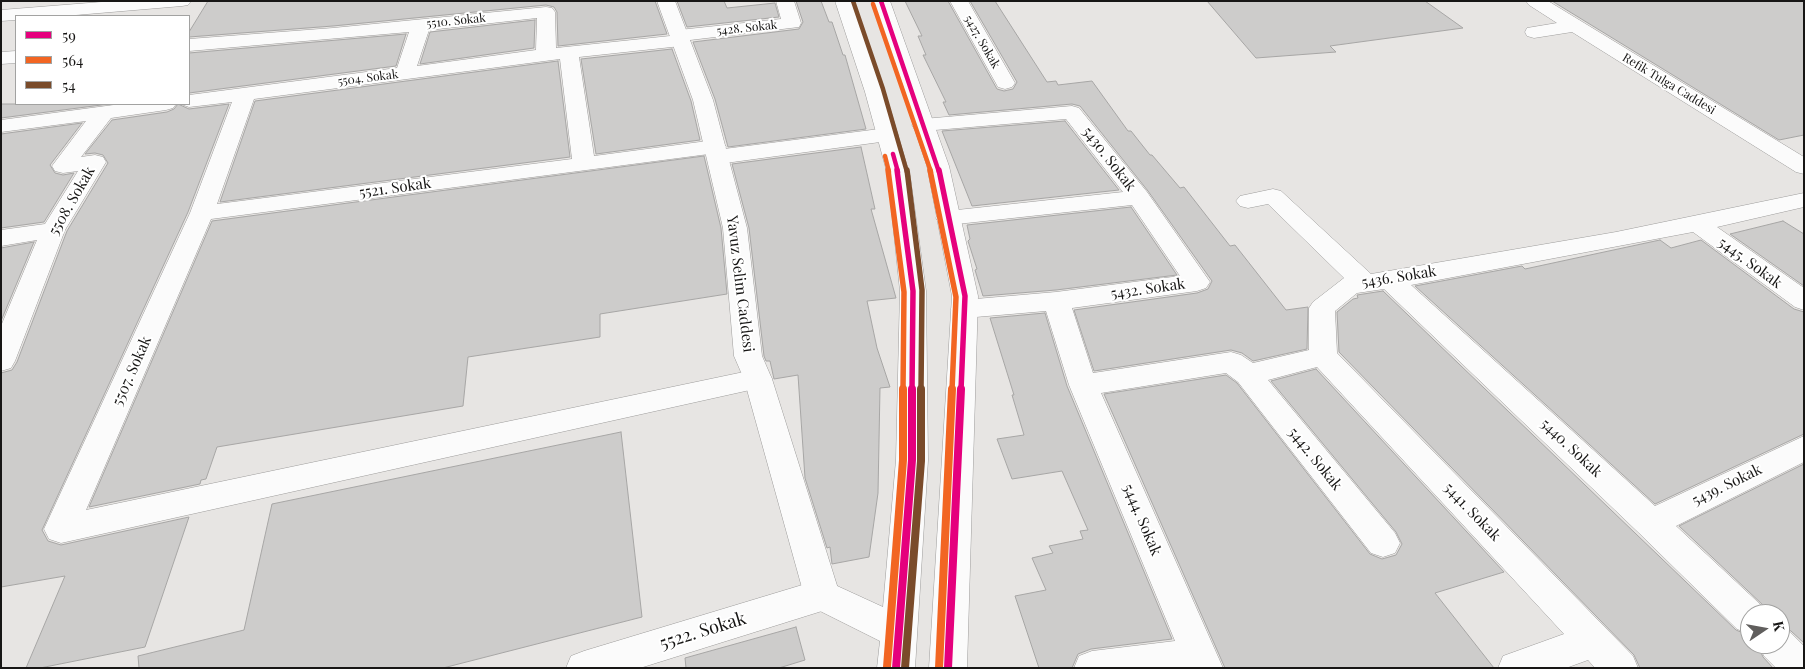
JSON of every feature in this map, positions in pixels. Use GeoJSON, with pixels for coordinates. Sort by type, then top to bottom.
{"type":"FeatureCollection","features":[{"type":"Feature","properties":{"kind":"street"},"geometry":{"type":"LineString","coordinates":[[1,16],[182,1]]}},
{"type":"Feature","properties":{"kind":"street","name":"Yavuz Selim Caddesi"},"geometry":{"type":"LineString","coordinates":[[666,1],[703,100],[735,228],[748,356],[758,379],[822,595]]}},
{"type":"Feature","properties":{"kind":"street","name":"5428. Sokak"},"geometry":{"type":"LineString","coordinates":[[680,38],[792,23],[785,1]]}},
{"type":"Feature","properties":{"kind":"street"},"geometry":{"type":"LineString","coordinates":[[844,1],[875,92],[899,176],[913,291],[912,460],[896,668]]}},
{"type":"Feature","properties":{"kind":"street"},"geometry":{"type":"LineString","coordinates":[[881,1],[938,166],[965,296],[948,668]]}},
{"type":"Feature","properties":{"kind":"street","name":"5427. Sokak"},"geometry":{"type":"LineString","coordinates":[[959,1],[1005,83]]}},
{"type":"Feature","properties":{"kind":"street","name":"Refik Tulga Caddesi"},"geometry":{"type":"LineString","coordinates":[[1535,1],[1572,26],[1804,167]]}},
{"type":"Feature","properties":{"kind":"street","name":"5510. Sokak"},"geometry":{"type":"LineString","coordinates":[[190,44],[420,25],[546,12],[546,55]]}},
{"type":"Feature","properties":{"kind":"street"},"geometry":{"type":"LineString","coordinates":[[405,73],[420,25]]}},
{"type":"Feature","properties":{"kind":"street"},"geometry":{"type":"LineString","coordinates":[[1534,32],[1572,26]]}},
{"type":"Feature","properties":{"kind":"street"},"geometry":{"type":"LineString","coordinates":[[546,55],[680,38]]}},
{"type":"Feature","properties":{"kind":"street"},"geometry":{"type":"LineString","coordinates":[[569,53],[584,163]]}},
{"type":"Feature","properties":{"kind":"street","name":"5504. Sokak"},"geometry":{"type":"LineString","coordinates":[[190,101],[546,55]]}},
{"type":"Feature","properties":{"kind":"street"},"geometry":{"type":"LineString","coordinates":[[1,58],[15,57]]}},
{"type":"Feature","properties":{"kind":"street"},"geometry":{"type":"LineString","coordinates":[[202,213],[246,93]]}},
{"type":"Feature","properties":{"kind":"street"},"geometry":{"type":"LineString","coordinates":[[1,126],[57,111],[104,112],[158,105]]}},
{"type":"Feature","properties":{"kind":"street","name":"5508. Sokak"},"geometry":{"type":"LineString","coordinates":[[1,361],[53,230],[95,162],[63,166],[104,112]]}},
{"type":"Feature","properties":{"kind":"street","name":"5430. Sokak"},"geometry":{"type":"LineString","coordinates":[[923,125],[1072,112],[1139,197]]}},
{"type":"Feature","properties":{"kind":"street","name":"5521. Sokak"},"geometry":{"type":"LineString","coordinates":[[202,213],[584,163],[887,135]]}},
{"type":"Feature","properties":{"kind":"street","name":"5440. Sokak"},"geometry":{"type":"LineString","coordinates":[[1248,201],[1273,196],[1378,282],[1651,522],[1740,608]]}},
{"type":"Feature","properties":{"kind":"street","name":"5430. Sokak"},"geometry":{"type":"LineString","coordinates":[[948,218],[1139,197]]}},
{"type":"Feature","properties":{"kind":"street","name":"5432. Sokak"},"geometry":{"type":"LineString","coordinates":[[1056,301],[1198,282],[1139,197]]}},
{"type":"Feature","properties":{"kind":"street","name":"5436. Sokak"},"geometry":{"type":"LineString","coordinates":[[1323,356],[1322,308],[1350,285],[1378,282],[1697,224],[1804,200]]}},
{"type":"Feature","properties":{"kind":"street","name":"5507. Sokak"},"geometry":{"type":"LineString","coordinates":[[202,213],[61,529],[758,379]]}},
{"type":"Feature","properties":{"kind":"street","name":"5445. Sokak"},"geometry":{"type":"LineString","coordinates":[[1697,224],[1804,301]]}},
{"type":"Feature","properties":{"kind":"street"},"geometry":{"type":"LineString","coordinates":[[1,238],[53,230]]}},
{"type":"Feature","properties":{"kind":"street"},"geometry":{"type":"LineString","coordinates":[[964,309],[1056,301],[1084,385],[1231,362],[1248,375],[1323,356]]}},
{"type":"Feature","properties":{"kind":"street","name":"5441. Sokak"},"geometry":{"type":"LineString","coordinates":[[1323,356],[1620,668]]}},
{"type":"Feature","properties":{"kind":"street","name":"5442. Sokak"},"geometry":{"type":"LineString","coordinates":[[1248,375],[1383,543]]}},
{"type":"Feature","properties":{"kind":"street","name":"5444. Sokak"},"geometry":{"type":"LineString","coordinates":[[1084,385],[1203,661],[1092,668]]}},
{"type":"Feature","properties":{"kind":"street","name":"5439. Sokak"},"geometry":{"type":"LineString","coordinates":[[1651,522],[1804,448]]}},
{"type":"Feature","properties":{"kind":"street"},"geometry":{"type":"LineString","coordinates":[[822,595],[899,632]]}},
{"type":"Feature","properties":{"kind":"street","name":"5522. Sokak"},"geometry":{"type":"LineString","coordinates":[[584,668],[822,595]]}},
{"type":"Feature","properties":{"kind":"street"},"geometry":{"type":"LineString","coordinates":[[1516,668],[1594,641]]}},
{"type":"Feature","properties":{"kind":"street"},"geometry":{"type":"LineString","coordinates":[[1787,654],[1801,668]]}},
{"type":"Feature","properties":{"kind":"building"},"geometry":{"type":"Polygon","coordinates":[[[208,1],[655,1],[667,34],[558,46],[557,12],[554,7],[546,5],[333,26],[190,37],[190,30],[208,1]]]}},
{"type":"Feature","properties":{"kind":"building"},"geometry":{"type":"Polygon","coordinates":[[[677,1],[724,1],[727,8],[775,3],[779,17],[687,27],[677,1]]]}},
{"type":"Feature","properties":{"kind":"building"},"geometry":{"type":"Polygon","coordinates":[[[796,1],[821,1],[829,22],[832,22],[843,55],[845,55],[866,129],[728,147],[715,99],[693,42],[799,29],[803,22],[796,1]]]}},
{"type":"Feature","properties":{"kind":"building"},"geometry":{"type":"Polygon","coordinates":[[[905,1],[948,1],[997,89],[1004,91],[1013,89],[1017,82],[970,1],[995,1],[1047,82],[1056,81],[1058,85],[1092,81],[1128,131],[1131,131],[1180,188],[1184,187],[1230,246],[1235,245],[1286,310],[1308,307],[1307,349],[1253,361],[1242,353],[1231,350],[1094,371],[1074,310],[1197,293],[1208,289],[1212,281],[1148,191],[1080,106],[1072,104],[949,115],[943,102],[946,102],[923,55],[926,55],[918,36],[922,36],[905,1]]]}},
{"type":"Feature","properties":{"kind":"building"},"geometry":{"type":"Polygon","coordinates":[[[1207,1],[1425,1],[1463,28],[1330,46],[1336,52],[1256,58],[1207,1]]]}},
{"type":"Feature","properties":{"kind":"building"},"geometry":{"type":"Polygon","coordinates":[[[1552,1],[1804,1],[1804,135],[1779,140],[1552,1]]]}},
{"type":"Feature","properties":{"kind":"building"},"geometry":{"type":"Polygon","coordinates":[[[535,20],[534,48],[420,64],[430,32],[535,20]]]}},
{"type":"Feature","properties":{"kind":"building"},"geometry":{"type":"Polygon","coordinates":[[[406,34],[396,66],[190,93],[190,53],[406,34]]]}},
{"type":"Feature","properties":{"kind":"building"},"geometry":{"type":"Polygon","coordinates":[[[672,49],[691,101],[700,140],[596,154],[581,59],[672,49]]]}},
{"type":"Feature","properties":{"kind":"building"},"geometry":{"type":"Polygon","coordinates":[[[558,61],[570,157],[220,202],[255,101],[558,61]]]}},
{"type":"Feature","properties":{"kind":"building"},"geometry":{"type":"Polygon","coordinates":[[[1,104],[101,105],[1,118],[1,104]]]}},
{"type":"Feature","properties":{"kind":"building"},"geometry":{"type":"Polygon","coordinates":[[[229,104],[188,212],[42,530],[48,541],[61,545],[189,517],[145,647],[40,668],[26,668],[65,576],[1,587],[1,373],[12,370],[17,362],[67,231],[108,163],[103,155],[95,153],[85,154],[112,120],[167,112],[177,105],[189,109],[229,104]]]}},
{"type":"Feature","properties":{"kind":"building"},"geometry":{"type":"Polygon","coordinates":[[[1065,121],[1119,190],[972,206],[942,131],[1065,121]]]}},
{"type":"Feature","properties":{"kind":"building"},"geometry":{"type":"Polygon","coordinates":[[[82,123],[50,165],[55,173],[63,175],[74,173],[44,222],[1,228],[1,134],[82,123]]]}},
{"type":"Feature","properties":{"kind":"building"},"geometry":{"type":"Polygon","coordinates":[[[861,147],[875,209],[871,209],[896,298],[867,301],[877,348],[890,387],[880,388],[878,493],[869,557],[832,564],[830,547],[827,548],[805,478],[798,375],[774,379],[770,361],[766,361],[764,356],[749,228],[732,164],[861,147]]]}},
{"type":"Feature","properties":{"kind":"building"},"geometry":{"type":"Polygon","coordinates":[[[704,156],[721,228],[727,294],[600,314],[600,337],[468,357],[463,406],[217,447],[206,479],[201,480],[200,484],[89,507],[212,221],[704,156]]]}},
{"type":"Feature","properties":{"kind":"building"},"geometry":{"type":"Polygon","coordinates":[[[1131,207],[1177,275],[1056,290],[983,296],[968,241],[970,239],[967,225],[1131,207]]]}},
{"type":"Feature","properties":{"kind":"building"},"geometry":{"type":"Polygon","coordinates":[[[1783,221],[1804,234],[1804,286],[1730,234],[1783,221]]]}},
{"type":"Feature","properties":{"kind":"building"},"geometry":{"type":"Polygon","coordinates":[[[1660,240],[1671,248],[1701,240],[1794,309],[1804,312],[1804,434],[1655,504],[1415,286],[1522,266],[1525,269],[1660,240]]]}},
{"type":"Feature","properties":{"kind":"building"},"geometry":{"type":"Polygon","coordinates":[[[34,242],[1,321],[1,248],[34,242]]]}},
{"type":"Feature","properties":{"kind":"building"},"geometry":{"type":"Polygon","coordinates":[[[1383,291],[1736,630],[1740,632],[1740,654],[1762,654],[1773,668],[1640,668],[1634,655],[1339,352],[1337,312],[1353,299],[1358,298],[1357,295],[1383,291]]]}},
{"type":"Feature","properties":{"kind":"building"},"geometry":{"type":"Polygon","coordinates":[[[1045,313],[1067,386],[1172,639],[1091,649],[1078,654],[1072,668],[1039,668],[1015,596],[1046,590],[1032,558],[1053,553],[1049,546],[1083,539],[1080,531],[1088,530],[1062,471],[1012,479],[997,439],[1024,435],[1012,395],[1014,395],[990,318],[1045,313]]]}},
{"type":"Feature","properties":{"kind":"building"},"geometry":{"type":"Polygon","coordinates":[[[1316,369],[1504,572],[1435,593],[1494,668],[1225,668],[1104,394],[1226,375],[1237,383],[1370,554],[1382,559],[1396,555],[1402,544],[1396,532],[1271,381],[1316,369]]]}},
{"type":"Feature","properties":{"kind":"building"},"geometry":{"type":"Polygon","coordinates":[[[621,432],[642,617],[443,668],[139,668],[138,656],[244,630],[272,504],[621,432]]]}},
{"type":"Feature","properties":{"kind":"building"},"geometry":{"type":"Polygon","coordinates":[[[1804,464],[1804,643],[1790,631],[1790,604],[1762,604],[1679,526],[1804,464]]]}},
{"type":"Feature","properties":{"kind":"building"},"geometry":{"type":"Polygon","coordinates":[[[796,627],[805,660],[779,668],[686,668],[685,658],[796,627]]]}},
{"type":"Feature","properties":{"kind":"transit line","name":"54"},"geometry":{"type":"LineString","coordinates":[[853,1],[883,89],[908,174],[922,290],[921,461],[905,668]]}},
{"type":"Feature","properties":{"kind":"transit line","name":"59"},"geometry":{"type":"LineString","coordinates":[[881,1],[938,166],[965,296],[948,668]]}},
{"type":"Feature","properties":{"kind":"transit line","name":"564"},"geometry":{"type":"LineString","coordinates":[[873,4],[930,168],[956,297],[939,668]]}},
{"type":"Feature","properties":{"kind":"transit line","name":"59"},"geometry":{"type":"LineString","coordinates":[[893,154],[899,176],[913,291],[912,460],[896,668]]}},
{"type":"Feature","properties":{"kind":"transit line","name":"564"},"geometry":{"type":"LineString","coordinates":[[885,156],[890,178],[904,292],[903,460],[887,667]]}}]}
